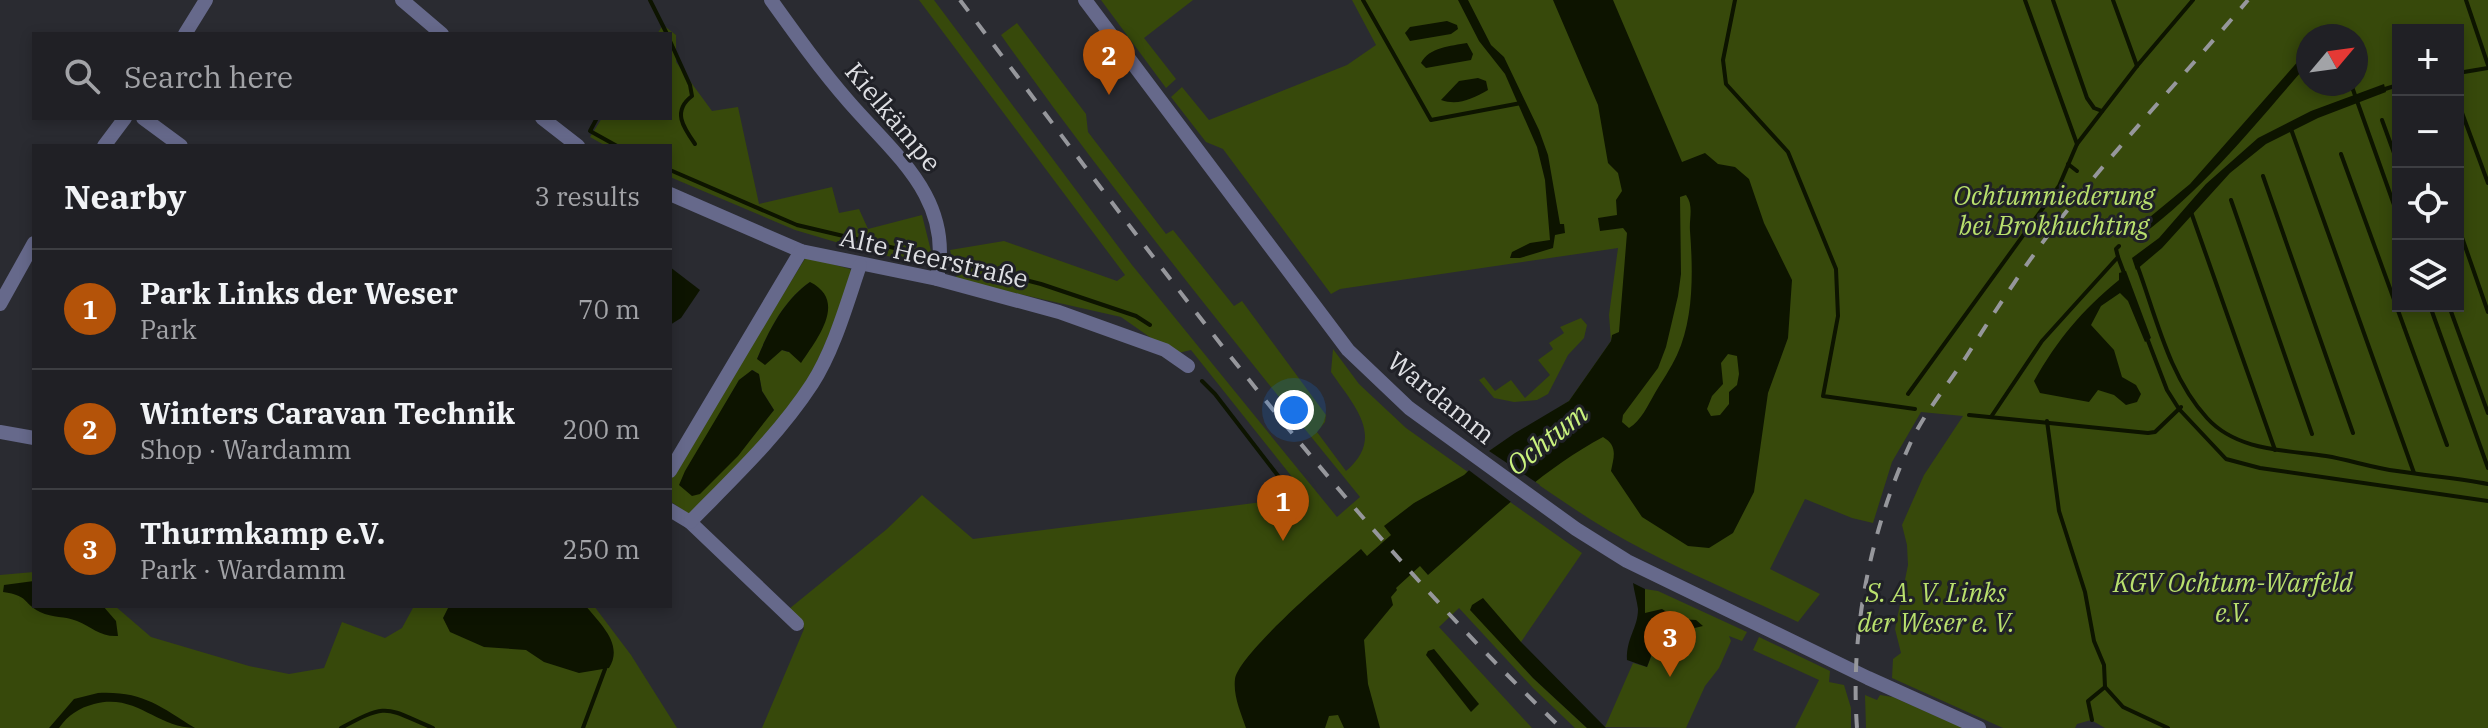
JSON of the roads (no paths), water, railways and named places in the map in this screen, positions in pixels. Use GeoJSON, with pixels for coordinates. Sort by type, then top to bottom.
{"type":"FeatureCollection","features":[{"type":"Feature","properties":{"kind":"street"},"geometry":{"type":"LineString","coordinates":[[186,32],[206,0]]}},
{"type":"Feature","properties":{"kind":"street"},"geometry":{"type":"LineString","coordinates":[[402,0],[440,32]]}},
{"type":"Feature","properties":{"kind":"street","name":"Kielkämpe"},"geometry":{"type":"LineString","coordinates":[[771,0],[810,53],[913,172],[924,189],[941,240],[937,279]]}},
{"type":"Feature","properties":{"kind":"street","name":"Wardamm"},"geometry":{"type":"LineString","coordinates":[[1085,0],[1348,350],[1409,408],[1530,497],[1627,561],[1868,678],[1979,728]]}},
{"type":"Feature","properties":{"kind":"street"},"geometry":{"type":"LineString","coordinates":[[106,144],[124,120]]}},
{"type":"Feature","properties":{"kind":"street"},"geometry":{"type":"LineString","coordinates":[[146,120],[178,144]]}},
{"type":"Feature","properties":{"kind":"street"},"geometry":{"type":"LineString","coordinates":[[545,120],[575,144]]}},
{"type":"Feature","properties":{"kind":"street","name":"Alte Heerstraße"},"geometry":{"type":"LineString","coordinates":[[672,195],[801,251],[937,279],[1059,312],[1165,350],[1188,366]]}},
{"type":"Feature","properties":{"kind":"street"},"geometry":{"type":"LineString","coordinates":[[0,304],[32,247]]}},
{"type":"Feature","properties":{"kind":"street"},"geometry":{"type":"LineString","coordinates":[[672,468],[801,251]]}},
{"type":"Feature","properties":{"kind":"street"},"geometry":{"type":"LineString","coordinates":[[690,522],[755,455],[814,382],[840,323],[860,265]]}},
{"type":"Feature","properties":{"kind":"street"},"geometry":{"type":"LineString","coordinates":[[0,432],[32,438]]}},
{"type":"Feature","properties":{"kind":"street"},"geometry":{"type":"LineString","coordinates":[[672,511],[690,522],[797,624]]}},
{"type":"Feature","properties":{"kind":"water"},"geometry":{"type":"Polygon","coordinates":[[[1458,0],[1468,0],[1491,45],[1504,57],[1539,130],[1548,155],[1560,224],[1564,224],[1565,233],[1555,235],[1553,248],[1510,258],[1512,252],[1530,243],[1550,240],[1545,180],[1537,147],[1505,74],[1479,41],[1458,0]]]}},
{"type":"Feature","properties":{"kind":"water","name":"Ochtum"},"geometry":{"type":"Polygon","coordinates":[[[1553,0],[1613,0],[1682,162],[1705,153],[1718,164],[1735,167],[1749,179],[1764,223],[1792,280],[1788,338],[1768,393],[1754,492],[1733,533],[1709,548],[1688,546],[1642,517],[1611,471],[1613,448],[1603,437],[1534,483],[1428,575],[1420,566],[1396,588],[1391,597],[1393,605],[1364,640],[1368,684],[1380,728],[1344,728],[1338,715],[1329,716],[1325,728],[1246,728],[1236,698],[1235,679],[1270,632],[1361,549],[1367,556],[1391,535],[1384,526],[1414,503],[1464,475],[1489,451],[1515,433],[1569,401],[1611,341],[1612,335],[1619,332],[1627,233],[1623,228],[1600,231],[1598,218],[1617,215],[1616,200],[1622,191],[1618,173],[1608,163],[1598,105],[1553,0]],[[1686,195],[1680,197],[1681,274],[1666,347],[1658,368],[1623,415],[1622,422],[1629,428],[1644,412],[1672,365],[1687,326],[1692,262],[1691,208],[1686,195]],[[1728,354],[1721,363],[1723,384],[1712,396],[1707,409],[1711,416],[1720,415],[1729,404],[1729,392],[1737,385],[1737,356],[1728,354]]]}},
{"type":"Feature","properties":{"kind":"water"},"geometry":{"type":"Polygon","coordinates":[[[1447,21],[1457,25],[1458,29],[1451,34],[1410,41],[1405,33],[1410,27],[1447,21]]]}},
{"type":"Feature","properties":{"kind":"water"},"geometry":{"type":"Polygon","coordinates":[[[1467,43],[1473,54],[1471,60],[1426,68],[1421,63],[1435,50],[1467,43]]]}},
{"type":"Feature","properties":{"kind":"water"},"geometry":{"type":"Polygon","coordinates":[[[2296,64],[2296,78],[2230,154],[2166,216],[2143,234],[2139,231],[2139,226],[2190,184],[2296,64]]]}},
{"type":"Feature","properties":{"kind":"water"},"geometry":{"type":"Polygon","coordinates":[[[1478,78],[1486,81],[1488,90],[1465,101],[1441,100],[1459,81],[1478,78]]]}},
{"type":"Feature","properties":{"kind":"water"},"geometry":{"type":"Polygon","coordinates":[[[2384,84],[2386,92],[2318,118],[2266,144],[2230,173],[2162,248],[2136,270],[2132,258],[2159,238],[2206,184],[2258,138],[2311,111],[2352,96],[2368,96],[2368,90],[2384,84]]]}},
{"type":"Feature","properties":{"kind":"water"},"geometry":{"type":"Polygon","coordinates":[[[672,269],[700,290],[681,318],[672,324],[672,269]]]}},
{"type":"Feature","properties":{"kind":"water"},"geometry":{"type":"Polygon","coordinates":[[[2126,271],[2151,338],[2145,342],[2128,301],[2120,293],[2101,306],[2091,325],[2114,350],[2122,377],[2136,385],[2141,394],[2137,402],[2126,405],[2114,395],[2098,390],[2089,402],[2040,393],[2034,381],[2052,352],[2071,326],[2119,280],[2119,273],[2126,271]]]}},
{"type":"Feature","properties":{"kind":"water"},"geometry":{"type":"Polygon","coordinates":[[[810,282],[827,299],[826,321],[821,332],[801,363],[782,350],[765,365],[757,359],[772,327],[792,298],[810,282]]]}},
{"type":"Feature","properties":{"kind":"water"},"geometry":{"type":"Polygon","coordinates":[[[752,370],[759,374],[762,391],[774,410],[738,456],[700,494],[692,496],[679,485],[685,471],[739,380],[752,370]]]}},
{"type":"Feature","properties":{"kind":"water"},"geometry":{"type":"Polygon","coordinates":[[[32,581],[32,606],[22,597],[3,592],[4,585],[32,581]]]}},
{"type":"Feature","properties":{"kind":"water"},"geometry":{"type":"Polygon","coordinates":[[[1633,583],[1645,589],[1645,613],[1662,609],[1678,619],[1696,620],[1703,626],[1667,632],[1657,641],[1647,667],[1627,660],[1638,609],[1633,583]]]}},
{"type":"Feature","properties":{"kind":"water"},"geometry":{"type":"Polygon","coordinates":[[[1483,598],[1521,642],[1606,728],[1587,728],[1533,678],[1470,610],[1483,598]]]}},
{"type":"Feature","properties":{"kind":"water"},"geometry":{"type":"Polygon","coordinates":[[[34,608],[105,608],[116,621],[118,636],[101,633],[72,619],[45,614],[34,608]]]}},
{"type":"Feature","properties":{"kind":"water"},"geometry":{"type":"Polygon","coordinates":[[[448,608],[588,608],[612,643],[613,659],[609,668],[579,673],[544,662],[526,650],[484,647],[450,632],[443,618],[448,608]]]}},
{"type":"Feature","properties":{"kind":"water"},"geometry":{"type":"Polygon","coordinates":[[[1434,649],[1479,704],[1471,712],[1426,655],[1434,649]]]}},
{"type":"Feature","properties":{"kind":"water"},"geometry":{"type":"Polygon","coordinates":[[[98,693],[139,697],[195,728],[181,727],[135,707],[109,702],[83,708],[59,728],[49,728],[74,699],[98,693]]]}},
{"type":"Feature","properties":{"kind":"waterway"},"geometry":{"type":"LineString","coordinates":[[650,0],[666,32]]}},
{"type":"Feature","properties":{"kind":"waterway"},"geometry":{"type":"LineString","coordinates":[[1363,0],[1431,120],[1521,103]]}},
{"type":"Feature","properties":{"kind":"waterway"},"geometry":{"type":"LineString","coordinates":[[1735,0],[1723,60],[1726,84],[1788,152],[1836,269],[1838,316],[1823,396],[1915,409]]}},
{"type":"Feature","properties":{"kind":"waterway"},"geometry":{"type":"LineString","coordinates":[[2025,0],[2077,144]]}},
{"type":"Feature","properties":{"kind":"waterway"},"geometry":{"type":"LineString","coordinates":[[2053,0],[2087,98],[2094,108],[2102,111]]}},
{"type":"Feature","properties":{"kind":"waterway"},"geometry":{"type":"LineString","coordinates":[[2113,0],[2137,66]]}},
{"type":"Feature","properties":{"kind":"waterway"},"geometry":{"type":"LineString","coordinates":[[1908,394],[2059,186],[2077,144],[2193,0]]}},
{"type":"Feature","properties":{"kind":"waterway"},"geometry":{"type":"LineString","coordinates":[[2466,0],[2488,65]]}},
{"type":"Feature","properties":{"kind":"waterway"},"geometry":{"type":"LineString","coordinates":[[672,45],[690,85],[692,96],[682,107],[681,113],[695,144]]}},
{"type":"Feature","properties":{"kind":"waterway"},"geometry":{"type":"LineString","coordinates":[[2464,72],[2488,68]]}},
{"type":"Feature","properties":{"kind":"waterway"},"geometry":{"type":"LineString","coordinates":[[2385,89],[2392,87]]}},
{"type":"Feature","properties":{"kind":"waterway"},"geometry":{"type":"LineString","coordinates":[[2355,96],[2392,199]]}},
{"type":"Feature","properties":{"kind":"waterway"},"geometry":{"type":"LineString","coordinates":[[2464,118],[2488,183]]}},
{"type":"Feature","properties":{"kind":"waterway"},"geometry":{"type":"LineString","coordinates":[[596,120],[590,131],[613,144]]}},
{"type":"Feature","properties":{"kind":"waterway"},"geometry":{"type":"LineString","coordinates":[[2382,120],[2392,148]]}},
{"type":"Feature","properties":{"kind":"waterway"},"geometry":{"type":"LineString","coordinates":[[2291,129],[2414,473]]}},
{"type":"Feature","properties":{"kind":"waterway"},"geometry":{"type":"LineString","coordinates":[[2341,154],[2447,445]]}},
{"type":"Feature","properties":{"kind":"waterway"},"geometry":{"type":"LineString","coordinates":[[2068,164],[2077,171]]}},
{"type":"Feature","properties":{"kind":"waterway"},"geometry":{"type":"LineString","coordinates":[[672,171],[797,225],[928,256]]}},
{"type":"Feature","properties":{"kind":"waterway"},"geometry":{"type":"LineString","coordinates":[[2263,176],[2353,433]]}},
{"type":"Feature","properties":{"kind":"waterway"},"geometry":{"type":"LineString","coordinates":[[2231,200],[2312,434]]}},
{"type":"Feature","properties":{"kind":"waterway"},"geometry":{"type":"LineString","coordinates":[[2191,212],[2275,450]]}},
{"type":"Feature","properties":{"kind":"waterway"},"geometry":{"type":"LineString","coordinates":[[2463,240],[2488,312]]}},
{"type":"Feature","properties":{"kind":"waterway"},"geometry":{"type":"LineString","coordinates":[[1991,417],[2042,341],[2118,257],[2116,249],[2119,246]]}},
{"type":"Feature","properties":{"kind":"waterway"},"geometry":{"type":"LineString","coordinates":[[2118,257],[2124,273]]}},
{"type":"Feature","properties":{"kind":"waterway"},"geometry":{"type":"LineString","coordinates":[[959,263],[1041,284],[1136,316],[1150,325]]}},
{"type":"Feature","properties":{"kind":"waterway"},"geometry":{"type":"LineString","coordinates":[[2137,265],[2173,365],[2194,402],[2219,429],[2262,447],[2488,484]]}},
{"type":"Feature","properties":{"kind":"waterway"},"geometry":{"type":"LineString","coordinates":[[2432,312],[2488,468]]}},
{"type":"Feature","properties":{"kind":"waterway"},"geometry":{"type":"LineString","coordinates":[[2451,312],[2488,413]]}},
{"type":"Feature","properties":{"kind":"waterway"},"geometry":{"type":"LineString","coordinates":[[2147,338],[2167,390],[2179,409],[2226,459],[2260,468],[2488,501]]}},
{"type":"Feature","properties":{"kind":"waterway"},"geometry":{"type":"LineString","coordinates":[[1202,381],[1289,490]]}},
{"type":"Feature","properties":{"kind":"waterway"},"geometry":{"type":"LineString","coordinates":[[1969,415],[2148,433],[2155,432],[2181,407]]}},
{"type":"Feature","properties":{"kind":"waterway"},"geometry":{"type":"LineString","coordinates":[[2047,421],[2059,511],[2085,592],[2094,641],[2104,665],[2105,687],[2088,701],[2092,720]]}},
{"type":"Feature","properties":{"kind":"waterway"},"geometry":{"type":"LineString","coordinates":[[583,728],[605,669]]}},
{"type":"Feature","properties":{"kind":"waterway"},"geometry":{"type":"LineString","coordinates":[[2105,687],[2123,707],[2168,728]]}},
{"type":"Feature","properties":{"kind":"waterway"},"geometry":{"type":"LineString","coordinates":[[341,728],[379,711],[395,712],[433,728]]}},
{"type":"Feature","properties":{"kind":"railway"},"geometry":{"type":"LineString","coordinates":[[960,0],[1173,283],[1321,468],[1398,558],[1561,728]]}},
{"type":"Feature","properties":{"kind":"railway"},"geometry":{"type":"LineString","coordinates":[[1857,728],[1857,655],[1866,583],[1884,512],[1916,433],[2049,233],[2248,0]]}},
{"type":"Feature","properties":{"kind":"place","name":"Winters Caravan Technik"},"geometry":{"type":"Point","coordinates":[1109,95]}},
{"type":"Feature","properties":{"kind":"place","name":"Park Links der Weser"},"geometry":{"type":"Point","coordinates":[1283,541]}},
{"type":"Feature","properties":{"kind":"place","name":"Thurmkamp e.V."},"geometry":{"type":"Point","coordinates":[1670,677]}},
{"type":"Feature","properties":{"kind":"park label","name":"Ochtumniederung bei Brokhuchting"},"geometry":{"type":"Point","coordinates":[2054,211]}},
{"type":"Feature","properties":{"kind":"park label","name":"KGV Ochtum-Warfeld e.V."},"geometry":{"type":"Point","coordinates":[2233,598]}},
{"type":"Feature","properties":{"kind":"park label","name":"S. A. V. Links der Weser e. V."},"geometry":{"type":"Point","coordinates":[1936,608]}}]}
